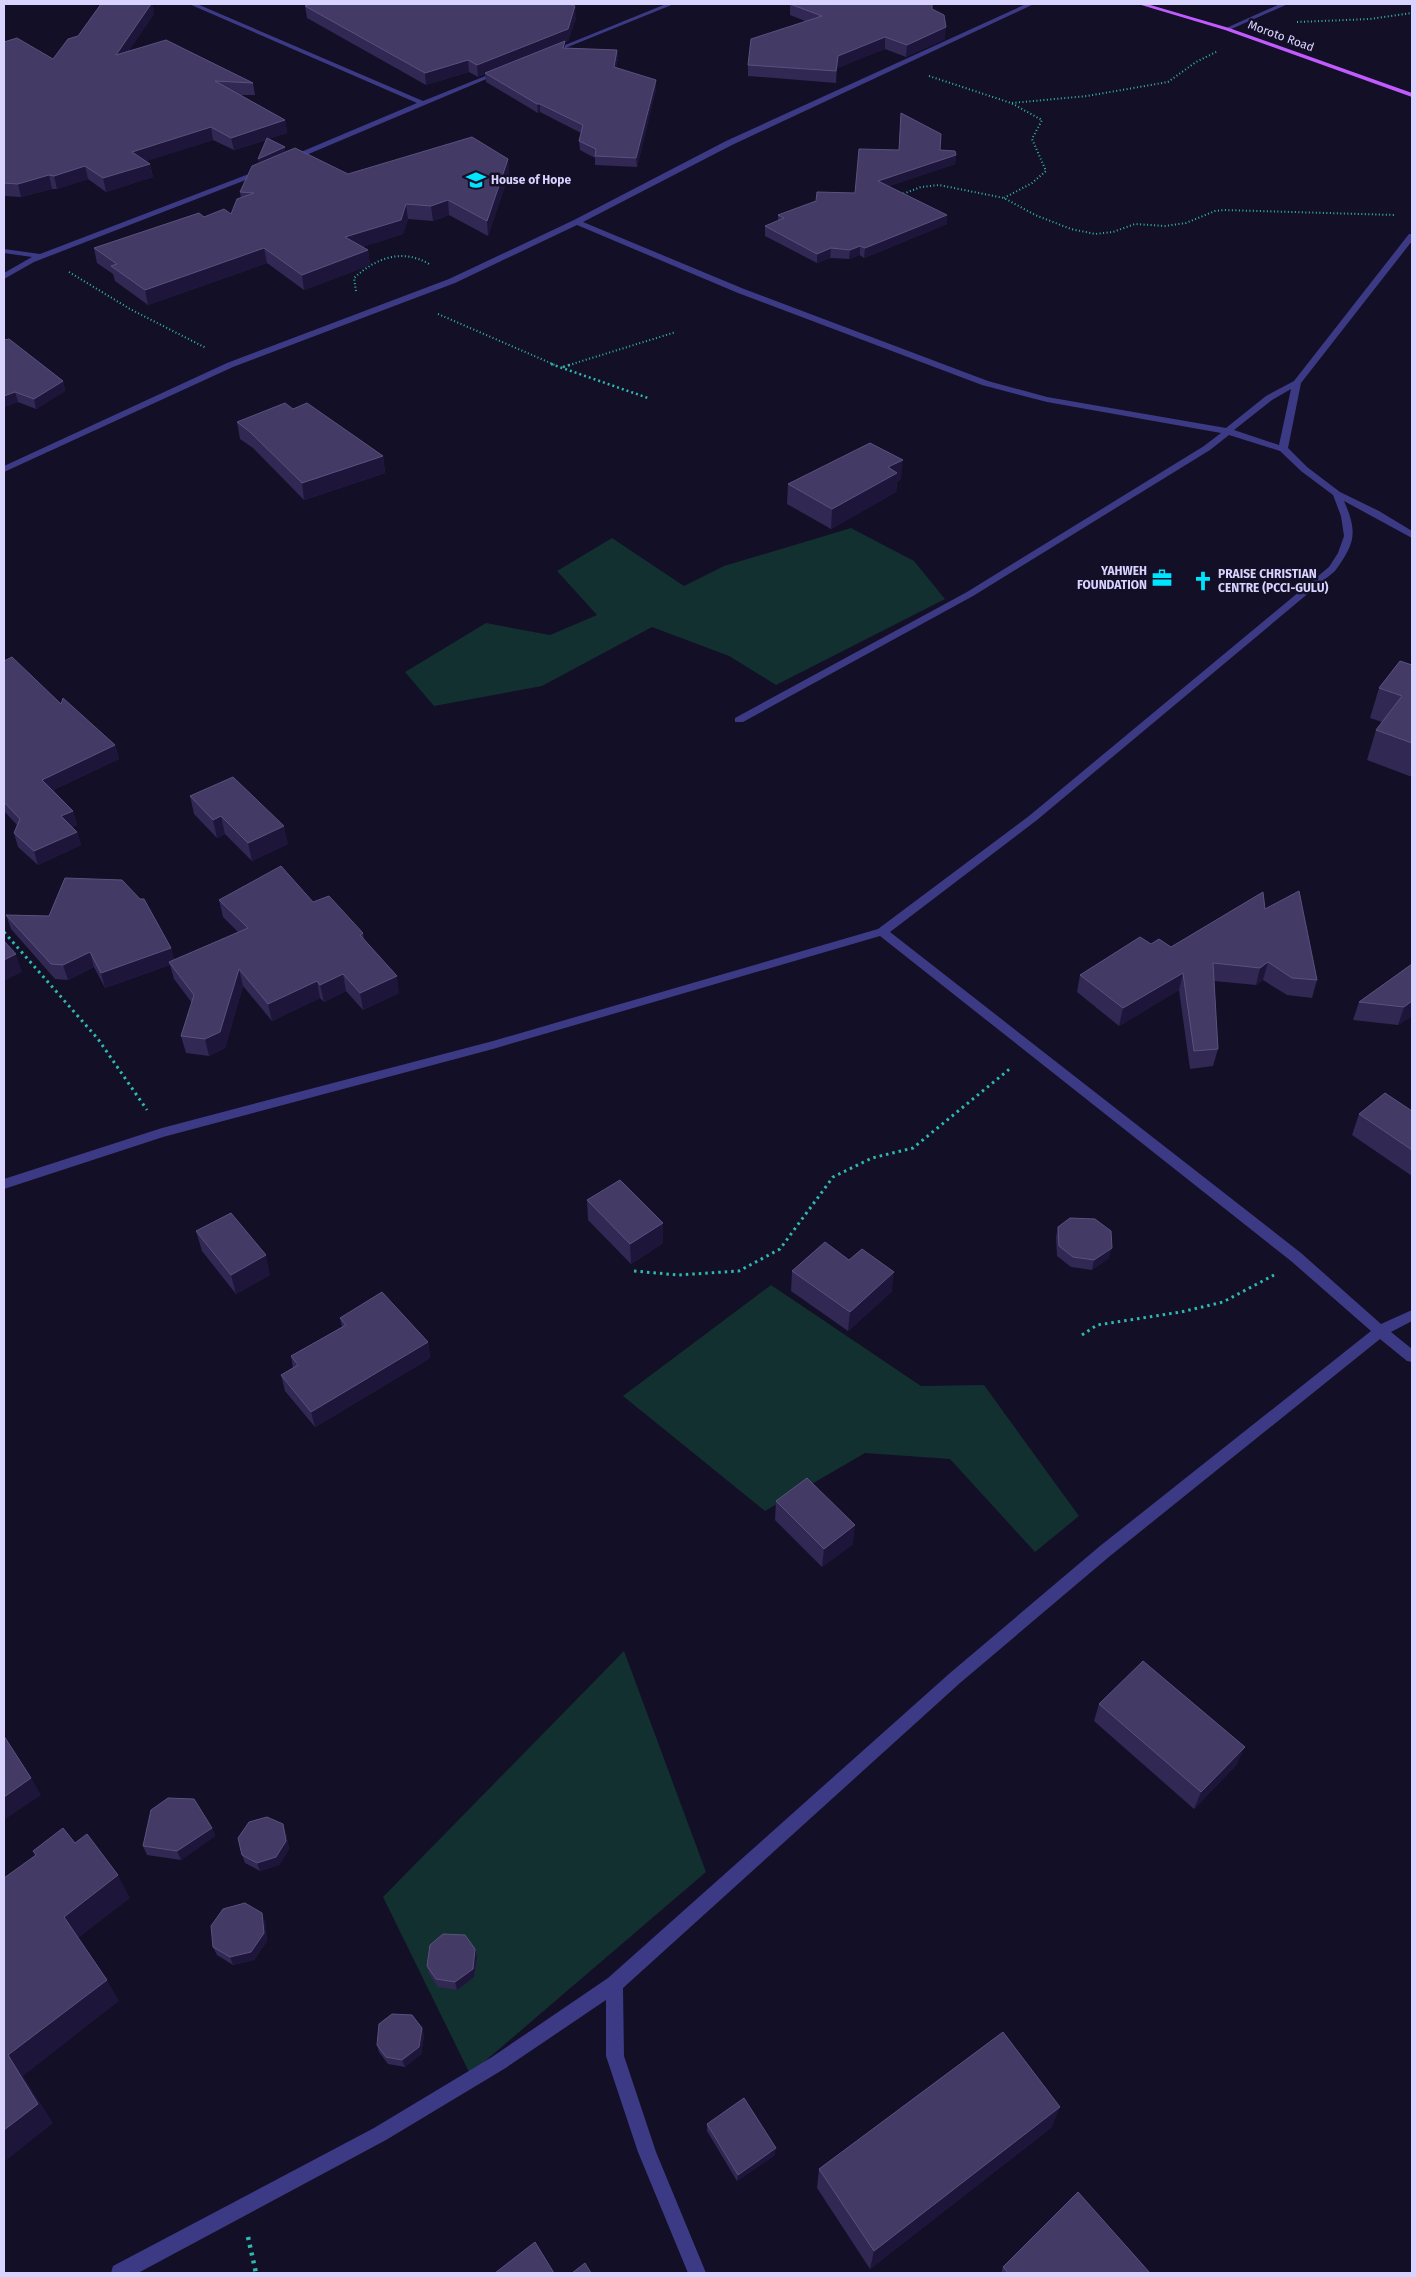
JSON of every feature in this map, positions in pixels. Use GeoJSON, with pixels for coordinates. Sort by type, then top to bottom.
{"type":"FeatureCollection","features":[{"type":"Feature","properties":{"kind":"main road","name":"Moroto Road"},"geometry":{"type":"LineString","coordinates":[[1141,4],[1249,36],[1412,95]]}},
{"type":"Feature","properties":{"kind":"street"},"geometry":{"type":"LineString","coordinates":[[192,4],[423,103]]}},
{"type":"Feature","properties":{"kind":"street"},"geometry":{"type":"LineString","coordinates":[[542,55],[672,4]]}},
{"type":"Feature","properties":{"kind":"street"},"geometry":{"type":"LineString","coordinates":[[4,469],[230,365],[408,299],[578,222],[730,143],[1032,4]]}},
{"type":"Feature","properties":{"kind":"street"},"geometry":{"type":"LineString","coordinates":[[1227,29],[1285,4]]}},
{"type":"Feature","properties":{"kind":"street"},"geometry":{"type":"LineString","coordinates":[[281,164],[505,70]]}},
{"type":"Feature","properties":{"kind":"street"},"geometry":{"type":"LineString","coordinates":[[4,277],[16,266],[273,167]]}},
{"type":"Feature","properties":{"kind":"street"},"geometry":{"type":"LineString","coordinates":[[578,222],[750,295],[915,358],[985,382],[1047,399],[1227,432],[1283,449],[1304,469],[1337,494],[1382,516],[1412,535]]}},
{"type":"Feature","properties":{"kind":"street"},"geometry":{"type":"LineString","coordinates":[[739,720],[970,594],[1207,448],[1269,398],[1297,383],[1412,236]]}},
{"type":"Feature","properties":{"kind":"street"},"geometry":{"type":"LineString","coordinates":[[4,251],[43,256]]}},
{"type":"Feature","properties":{"kind":"street"},"geometry":{"type":"LineString","coordinates":[[1283,449],[1297,383]]}},
{"type":"Feature","properties":{"kind":"street"},"geometry":{"type":"LineString","coordinates":[[4,1184],[162,1133],[493,1045],[882,932],[1033,818],[1332,569],[1343,553],[1349,536],[1346,516],[1337,494]]}},
{"type":"Feature","properties":{"kind":"street"},"geometry":{"type":"LineString","coordinates":[[882,932],[1296,1257],[1412,1357]]}},
{"type":"Feature","properties":{"kind":"street"},"geometry":{"type":"LineString","coordinates":[[120,2273],[380,2134],[498,2063],[614,1984],[955,1678],[1105,1551],[1380,1331],[1412,1315]]}},
{"type":"Feature","properties":{"kind":"street"},"geometry":{"type":"LineString","coordinates":[[614,1984],[615,2056],[648,2152],[697,2273]]}},
{"type":"Feature","properties":{"kind":"path"},"geometry":{"type":"LineString","coordinates":[[1244,22],[1319,22],[1370,19],[1412,13]]}},
{"type":"Feature","properties":{"kind":"path"},"geometry":{"type":"LineString","coordinates":[[1011,103],[1168,82],[1196,62],[1249,36]]}},
{"type":"Feature","properties":{"kind":"path"},"geometry":{"type":"LineString","coordinates":[[897,66],[1011,103],[1042,120],[1032,139],[1046,171],[1026,187],[1004,198]]}},
{"type":"Feature","properties":{"kind":"path"},"geometry":{"type":"LineString","coordinates":[[899,196],[922,187],[939,185],[1004,198],[1070,229],[1095,234],[1113,232],[1135,224],[1165,226],[1186,223],[1215,211],[1224,210],[1395,215]]}},
{"type":"Feature","properties":{"kind":"path"},"geometry":{"type":"LineString","coordinates":[[375,312],[354,288],[354,278],[362,270],[388,257],[403,254],[421,258]]}},
{"type":"Feature","properties":{"kind":"path"},"geometry":{"type":"LineString","coordinates":[[43,256],[130,309],[189,339],[230,365]]}},
{"type":"Feature","properties":{"kind":"path"},"geometry":{"type":"LineString","coordinates":[[408,299],[528,355],[648,398]]}},
{"type":"Feature","properties":{"kind":"path"},"geometry":{"type":"LineString","coordinates":[[562,367],[676,332]]}},
{"type":"Feature","properties":{"kind":"path"},"geometry":{"type":"LineString","coordinates":[[4,932],[71,1005],[124,1072],[162,1133]]}},
{"type":"Feature","properties":{"kind":"path"},"geometry":{"type":"LineString","coordinates":[[634,1271],[678,1275],[739,1271],[780,1248],[832,1177],[872,1158],[913,1148],[1032,1050]]}},
{"type":"Feature","properties":{"kind":"path"},"geometry":{"type":"LineString","coordinates":[[1082,1335],[1097,1324],[1181,1312],[1223,1302],[1277,1274],[1296,1257]]}},
{"type":"Feature","properties":{"kind":"path"},"geometry":{"type":"LineString","coordinates":[[242,2209],[256,2273]]}},
{"type":"Feature","properties":{"kind":"green space"},"geometry":{"type":"Polygon","coordinates":[[[851,528],[914,561],[945,599],[776,685],[729,656],[652,627],[542,686],[434,706],[405,672],[486,623],[550,635],[597,615],[557,571],[612,538],[684,586],[724,566],[851,528]]]}},
{"type":"Feature","properties":{"kind":"green space"},"geometry":{"type":"Polygon","coordinates":[[[771,1285],[921,1386],[984,1385],[1079,1516],[1035,1552],[950,1459],[865,1453],[765,1511],[623,1396],[771,1285]]]}},
{"type":"Feature","properties":{"kind":"green space"},"geometry":{"type":"Polygon","coordinates":[[[624,1651],[706,1872],[470,2074],[383,1897],[624,1651]]]}},
{"type":"Feature","properties":{"kind":"building"},"geometry":{"type":"Polygon","coordinates":[[[101,4],[151,4],[116,55],[166,40],[253,83],[215,81],[285,120],[231,138],[211,127],[132,152],[150,164],[103,178],[85,166],[54,176],[49,175],[18,184],[4,183],[4,42],[17,38],[53,59],[68,39],[78,36],[101,4]]]}},
{"type":"Feature","properties":{"kind":"building"},"geometry":{"type":"Polygon","coordinates":[[[313,4],[568,4],[575,6],[568,29],[477,65],[468,60],[425,73],[305,6],[313,4]]]}},
{"type":"Feature","properties":{"kind":"building"},"geometry":{"type":"Polygon","coordinates":[[[790,4],[932,4],[932,9],[944,15],[946,27],[907,45],[885,37],[838,56],[836,71],[748,65],[751,39],[822,16],[790,4]]]}},
{"type":"Feature","properties":{"kind":"building"},"geometry":{"type":"Polygon","coordinates":[[[565,41],[563,48],[617,50],[614,67],[656,80],[636,158],[595,156],[596,149],[579,141],[583,125],[537,104],[485,73],[565,41]]]}},
{"type":"Feature","properties":{"kind":"building"},"geometry":{"type":"Polygon","coordinates":[[[901,113],[941,134],[940,150],[955,151],[956,155],[878,181],[947,215],[865,248],[860,246],[850,250],[831,248],[817,254],[765,226],[784,218],[778,215],[816,201],[817,192],[855,193],[859,149],[899,150],[901,113]]]}},
{"type":"Feature","properties":{"kind":"building"},"geometry":{"type":"Polygon","coordinates":[[[472,137],[508,159],[487,221],[448,200],[431,206],[406,204],[401,220],[345,237],[368,250],[302,275],[264,248],[145,290],[111,266],[117,264],[94,248],[199,213],[204,217],[224,209],[231,214],[237,199],[254,193],[240,192],[252,166],[295,148],[348,174],[472,137]]]}},
{"type":"Feature","properties":{"kind":"building"},"geometry":{"type":"Polygon","coordinates":[[[267,138],[285,147],[258,159],[267,138]]]}},
{"type":"Feature","properties":{"kind":"building"},"geometry":{"type":"Polygon","coordinates":[[[9,339],[63,381],[34,399],[15,392],[4,396],[4,340],[9,339]]]}},
{"type":"Feature","properties":{"kind":"building"},"geometry":{"type":"Polygon","coordinates":[[[285,403],[293,409],[307,403],[383,456],[302,483],[250,432],[237,422],[285,403]]]}},
{"type":"Feature","properties":{"kind":"building"},"geometry":{"type":"Polygon","coordinates":[[[870,443],[903,460],[888,467],[897,473],[832,509],[788,484],[870,443]]]}},
{"type":"Feature","properties":{"kind":"building"},"geometry":{"type":"Polygon","coordinates":[[[12,657],[61,704],[63,698],[115,745],[42,780],[73,811],[61,816],[77,832],[34,851],[14,833],[20,819],[4,802],[4,661],[12,657]]]}},
{"type":"Feature","properties":{"kind":"building"},"geometry":{"type":"Polygon","coordinates":[[[1400,661],[1412,665],[1412,743],[1376,730],[1402,696],[1379,688],[1400,661]]]}},
{"type":"Feature","properties":{"kind":"building"},"geometry":{"type":"Polygon","coordinates":[[[233,777],[284,826],[248,843],[221,816],[213,820],[190,796],[233,777]]]}},
{"type":"Feature","properties":{"kind":"building"},"geometry":{"type":"Polygon","coordinates":[[[281,866],[313,902],[329,896],[363,933],[360,935],[397,976],[360,993],[343,974],[320,985],[317,981],[268,1004],[239,969],[220,1032],[205,1039],[181,1036],[194,995],[169,962],[248,928],[219,900],[281,866]]]}},
{"type":"Feature","properties":{"kind":"building"},"geometry":{"type":"Polygon","coordinates":[[[65,878],[122,880],[140,899],[144,899],[171,948],[101,973],[90,952],[63,965],[51,964],[6,915],[49,916],[65,878]]]}},
{"type":"Feature","properties":{"kind":"building"},"geometry":{"type":"Polygon","coordinates":[[[1299,891],[1317,980],[1292,978],[1268,962],[1260,968],[1213,963],[1218,1049],[1194,1051],[1183,973],[1123,1008],[1080,975],[1140,937],[1151,944],[1159,939],[1171,947],[1263,892],[1265,909],[1299,891]]]}},
{"type":"Feature","properties":{"kind":"building"},"geometry":{"type":"Polygon","coordinates":[[[4,941],[16,954],[4,960],[4,941]]]}},
{"type":"Feature","properties":{"kind":"building"},"geometry":{"type":"Polygon","coordinates":[[[1412,964],[1412,1001],[1404,1007],[1359,1002],[1412,964]]]}},
{"type":"Feature","properties":{"kind":"building"},"geometry":{"type":"Polygon","coordinates":[[[1385,1093],[1412,1111],[1412,1150],[1359,1114],[1385,1093]]]}},
{"type":"Feature","properties":{"kind":"building"},"geometry":{"type":"Polygon","coordinates":[[[620,1180],[663,1223],[630,1244],[587,1200],[620,1180]]]}},
{"type":"Feature","properties":{"kind":"building"},"geometry":{"type":"Polygon","coordinates":[[[231,1213],[266,1255],[231,1275],[196,1231],[231,1213]]]}},
{"type":"Feature","properties":{"kind":"building"},"geometry":{"type":"Polygon","coordinates":[[[1070,1218],[1095,1219],[1111,1231],[1112,1248],[1094,1260],[1073,1257],[1059,1246],[1058,1227],[1070,1218]]]}},
{"type":"Feature","properties":{"kind":"building"},"geometry":{"type":"Polygon","coordinates":[[[825,1242],[849,1260],[862,1249],[894,1272],[850,1312],[792,1271],[825,1242]]]}},
{"type":"Feature","properties":{"kind":"building"},"geometry":{"type":"Polygon","coordinates":[[[382,1292],[428,1342],[311,1412],[281,1375],[298,1365],[291,1356],[346,1325],[340,1318],[382,1292]]]}},
{"type":"Feature","properties":{"kind":"building"},"geometry":{"type":"Polygon","coordinates":[[[807,1478],[855,1525],[824,1549],[776,1501],[807,1478]]]}},
{"type":"Feature","properties":{"kind":"building"},"geometry":{"type":"Polygon","coordinates":[[[1143,1661],[1245,1747],[1201,1792],[1099,1704],[1143,1661]]]}},
{"type":"Feature","properties":{"kind":"building"},"geometry":{"type":"Polygon","coordinates":[[[4,1736],[31,1778],[4,1797],[4,1736]]]}},
{"type":"Feature","properties":{"kind":"building"},"geometry":{"type":"Polygon","coordinates":[[[168,1798],[194,1799],[212,1828],[177,1851],[143,1846],[151,1810],[168,1798]]]}},
{"type":"Feature","properties":{"kind":"building"},"geometry":{"type":"Polygon","coordinates":[[[267,1817],[283,1824],[286,1841],[276,1857],[257,1863],[242,1855],[238,1838],[249,1822],[267,1817]]]}},
{"type":"Feature","properties":{"kind":"building"},"geometry":{"type":"Polygon","coordinates":[[[63,1828],[75,1843],[87,1834],[118,1875],[64,1917],[107,1980],[8,2055],[38,2104],[4,2130],[4,1878],[36,1855],[33,1851],[63,1828]]]}},
{"type":"Feature","properties":{"kind":"building"},"geometry":{"type":"Polygon","coordinates":[[[245,1903],[262,1913],[264,1933],[251,1952],[230,1957],[213,1947],[211,1926],[223,1909],[245,1903]]]}},
{"type":"Feature","properties":{"kind":"building"},"geometry":{"type":"Polygon","coordinates":[[[443,1934],[465,1935],[475,1949],[473,1969],[455,1982],[436,1979],[427,1966],[430,1945],[443,1934]]]}},
{"type":"Feature","properties":{"kind":"building"},"geometry":{"type":"Polygon","coordinates":[[[392,2014],[412,2015],[422,2028],[419,2047],[402,2060],[386,2057],[377,2045],[379,2024],[392,2014]]]}},
{"type":"Feature","properties":{"kind":"building"},"geometry":{"type":"Polygon","coordinates":[[[1003,2032],[1060,2107],[874,2251],[819,2169],[1003,2032]]]}},
{"type":"Feature","properties":{"kind":"building"},"geometry":{"type":"Polygon","coordinates":[[[744,2098],[776,2148],[738,2175],[707,2124],[744,2098]]]}},
{"type":"Feature","properties":{"kind":"building"},"geometry":{"type":"Polygon","coordinates":[[[1078,2192],[1150,2273],[1008,2273],[1003,2267],[1078,2192]]]}},
{"type":"Feature","properties":{"kind":"building"},"geometry":{"type":"Polygon","coordinates":[[[535,2242],[554,2273],[495,2273],[535,2242]]]}},
{"type":"Feature","properties":{"kind":"building"},"geometry":{"type":"Polygon","coordinates":[[[585,2263],[591,2273],[572,2273],[585,2263]]]}},
{"type":"Feature","properties":{"kind":"place","name":"House of Hope"},"geometry":{"type":"Point","coordinates":[476,180]}},
{"type":"Feature","properties":{"kind":"place","name":"YAHWEH FOUNDATION"},"geometry":{"type":"Point","coordinates":[1162,578]}},
{"type":"Feature","properties":{"kind":"place","name":"PRAISE CHRISTIAN CENTRE (PCCI-GULU)"},"geometry":{"type":"Point","coordinates":[1203,581]}}]}
